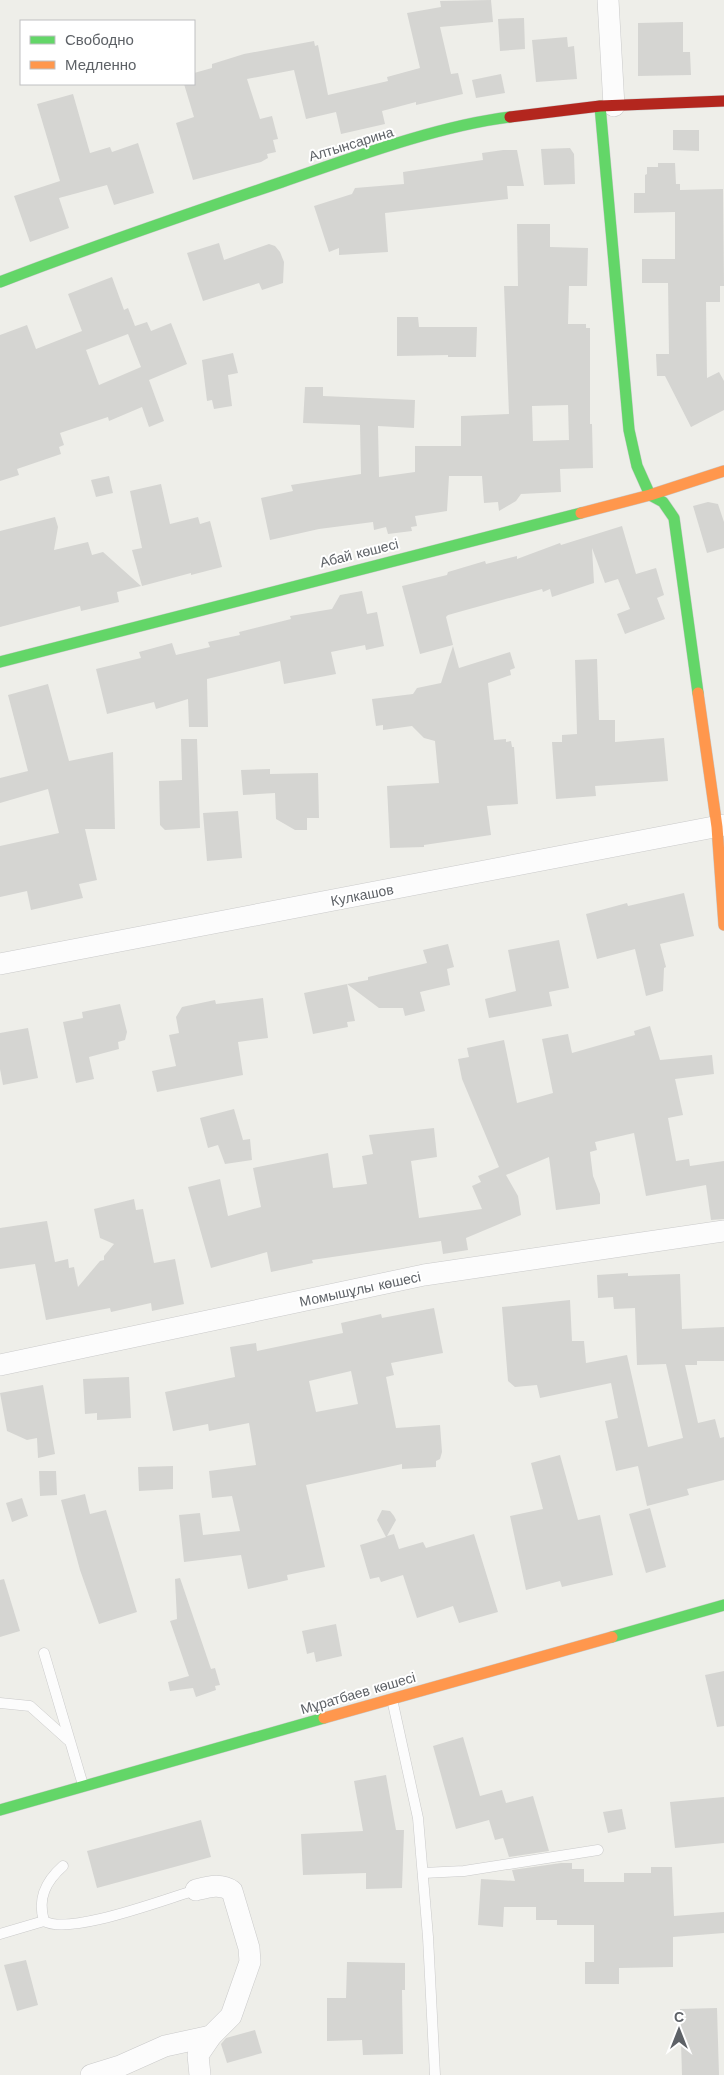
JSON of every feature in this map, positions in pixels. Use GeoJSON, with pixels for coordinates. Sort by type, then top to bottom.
{"type":"FeatureCollection","features":[{"type":"Feature","properties":{"kind":"street"},"geometry":{"type":"LineString","coordinates":[[608,0],[607,106],[629,430],[638,466],[650,495],[663,502],[674,518],[721,826],[724,925]]}},
{"type":"Feature","properties":{"kind":"street","name":"Алтынсарина"},"geometry":{"type":"LineString","coordinates":[[0,282],[81,251],[293,178],[434,133],[492,119],[607,106],[724,101]]}},
{"type":"Feature","properties":{"kind":"street","name":"Абай көшесі"},"geometry":{"type":"LineString","coordinates":[[0,662],[650,495],[724,471]]}},
{"type":"Feature","properties":{"kind":"street","name":"Кулкашов"},"geometry":{"type":"LineString","coordinates":[[0,964],[721,826]]}},
{"type":"Feature","properties":{"kind":"street","name":"Момышұлы көшесі"},"geometry":{"type":"LineString","coordinates":[[0,1365],[424,1275],[724,1231]]}},
{"type":"Feature","properties":{"kind":"street","name":"Мұратбаев көшесі"},"geometry":{"type":"LineString","coordinates":[[0,1810],[724,1605]]}},
{"type":"Feature","properties":{"kind":"street"},"geometry":{"type":"LineString","coordinates":[[196,1890],[218,1886],[226,1887],[232,1891],[250,1948],[250,1962],[231,2016],[211,2036],[198,2055],[200,2075]]}},
{"type":"Feature","properties":{"kind":"street"},"geometry":{"type":"LineString","coordinates":[[91,2075],[165,2046],[211,2036]]}},
{"type":"Feature","properties":{"kind":"lane"},"geometry":{"type":"LineString","coordinates":[[44,1653],[83,1786]]}},
{"type":"Feature","properties":{"kind":"lane"},"geometry":{"type":"LineString","coordinates":[[392,1698],[418,1818],[435,2075]]}},
{"type":"Feature","properties":{"kind":"lane"},"geometry":{"type":"LineString","coordinates":[[0,1703],[30,1706],[70,1743]]}},
{"type":"Feature","properties":{"kind":"lane"},"geometry":{"type":"LineString","coordinates":[[423,1873],[464,1871],[598,1850]]}},
{"type":"Feature","properties":{"kind":"lane"},"geometry":{"type":"LineString","coordinates":[[44,1922],[41,1900],[46,1886],[63,1866]]}},
{"type":"Feature","properties":{"kind":"lane"},"geometry":{"type":"LineString","coordinates":[[0,1934],[44,1922],[51,1926],[79,1924],[196,1890]]}},
{"type":"Feature","properties":{"kind":"building"},"geometry":{"type":"Polygon","coordinates":[[[491,0],[493,22],[440,27],[451,74],[458,73],[463,94],[416,105],[416,102],[382,111],[385,124],[341,134],[336,112],[306,119],[294,70],[247,79],[260,119],[272,116],[278,139],[273,140],[276,152],[267,154],[268,158],[261,162],[193,180],[176,123],[194,117],[184,85],[195,85],[195,73],[212,68],[212,64],[244,54],[314,41],[315,46],[318,45],[328,95],[388,81],[387,77],[420,68],[407,13],[441,7],[440,1],[491,0]]]}},
{"type":"Feature","properties":{"kind":"building"},"geometry":{"type":"Polygon","coordinates":[[[524,18],[525,49],[500,51],[498,19],[524,18]]]}},
{"type":"Feature","properties":{"kind":"building"},"geometry":{"type":"Polygon","coordinates":[[[683,22],[683,52],[690,52],[691,75],[638,76],[638,23],[683,22]]]}},
{"type":"Feature","properties":{"kind":"building"},"geometry":{"type":"Polygon","coordinates":[[[567,37],[568,47],[574,46],[577,79],[536,82],[532,40],[567,37]]]}},
{"type":"Feature","properties":{"kind":"building"},"geometry":{"type":"Polygon","coordinates":[[[501,74],[505,93],[476,98],[472,80],[501,74]]]}},
{"type":"Feature","properties":{"kind":"building"},"geometry":{"type":"Polygon","coordinates":[[[73,94],[90,153],[110,147],[112,152],[138,143],[154,193],[114,205],[107,185],[59,198],[69,228],[30,242],[14,196],[60,181],[37,104],[73,94]]]}},
{"type":"Feature","properties":{"kind":"building"},"geometry":{"type":"Polygon","coordinates":[[[673,130],[699,130],[699,151],[673,150],[673,130]]]}},
{"type":"Feature","properties":{"kind":"building"},"geometry":{"type":"Polygon","coordinates":[[[570,148],[574,154],[575,184],[544,185],[541,149],[570,148]]]}},
{"type":"Feature","properties":{"kind":"building"},"geometry":{"type":"Polygon","coordinates":[[[517,150],[524,186],[507,186],[508,199],[385,213],[388,252],[339,255],[339,248],[329,252],[314,206],[352,194],[355,188],[404,184],[403,172],[483,160],[482,153],[517,150]]]}},
{"type":"Feature","properties":{"kind":"building"},"geometry":{"type":"Polygon","coordinates":[[[658,163],[675,163],[676,184],[680,184],[680,190],[723,189],[724,286],[720,286],[720,302],[706,302],[707,378],[719,372],[724,381],[724,410],[691,427],[665,376],[657,376],[656,354],[669,354],[668,283],[642,283],[642,259],[675,259],[675,212],[634,213],[634,193],[645,193],[647,167],[658,167],[658,163]]]}},
{"type":"Feature","properties":{"kind":"building"},"geometry":{"type":"Polygon","coordinates":[[[517,224],[550,224],[550,247],[588,248],[587,286],[569,286],[568,324],[586,324],[586,328],[590,328],[590,424],[592,424],[593,468],[560,469],[561,492],[521,494],[516,501],[499,511],[498,502],[484,503],[482,476],[449,476],[447,511],[415,516],[417,526],[411,527],[412,531],[388,534],[386,527],[374,530],[373,522],[319,529],[270,540],[261,498],[293,491],[291,485],[361,474],[360,425],[303,423],[305,387],[323,387],[323,396],[415,400],[414,428],[378,426],[379,477],[415,472],[415,446],[461,446],[461,416],[509,414],[504,286],[518,286],[517,224]],[[568,405],[532,406],[533,441],[569,440],[568,405]]]}},
{"type":"Feature","properties":{"kind":"building"},"geometry":{"type":"Polygon","coordinates":[[[219,243],[224,260],[269,244],[275,246],[284,262],[283,283],[262,290],[259,283],[203,301],[187,253],[219,243]]]}},
{"type":"Feature","properties":{"kind":"building"},"geometry":{"type":"Polygon","coordinates":[[[112,277],[124,310],[128,308],[135,326],[147,322],[151,331],[171,323],[187,364],[149,380],[164,421],[149,427],[142,407],[109,421],[108,417],[60,433],[64,445],[59,447],[61,454],[17,469],[19,475],[0,481],[0,335],[27,325],[36,349],[82,331],[68,294],[112,277]],[[128,334],[86,350],[99,385],[141,367],[128,334]]]}},
{"type":"Feature","properties":{"kind":"building"},"geometry":{"type":"Polygon","coordinates":[[[397,317],[418,317],[419,327],[477,327],[476,357],[448,357],[448,355],[397,356],[397,317]]]}},
{"type":"Feature","properties":{"kind":"building"},"geometry":{"type":"Polygon","coordinates":[[[233,353],[238,373],[228,375],[232,406],[214,409],[212,400],[207,401],[202,360],[233,353]]]}},
{"type":"Feature","properties":{"kind":"building"},"geometry":{"type":"Polygon","coordinates":[[[109,476],[113,493],[96,497],[91,480],[109,476]]]}},
{"type":"Feature","properties":{"kind":"building"},"geometry":{"type":"Polygon","coordinates":[[[161,484],[170,524],[198,517],[200,524],[210,521],[222,567],[142,586],[132,550],[142,548],[130,491],[161,484]]]}},
{"type":"Feature","properties":{"kind":"building"},"geometry":{"type":"Polygon","coordinates":[[[708,502],[718,504],[724,522],[724,548],[707,553],[693,506],[708,502]]]}},
{"type":"Feature","properties":{"kind":"building"},"geometry":{"type":"Polygon","coordinates":[[[55,517],[58,527],[54,550],[88,542],[92,555],[103,552],[141,586],[117,592],[119,602],[81,611],[80,606],[0,627],[0,531],[55,517]]]}},
{"type":"Feature","properties":{"kind":"building"},"geometry":{"type":"Polygon","coordinates":[[[622,526],[636,574],[656,568],[664,595],[657,598],[665,619],[625,634],[617,614],[630,609],[618,579],[605,583],[592,548],[594,583],[552,597],[550,589],[543,592],[542,589],[448,615],[446,617],[453,645],[420,654],[402,586],[447,575],[448,572],[485,561],[486,564],[517,556],[517,559],[560,543],[561,545],[622,526]]]}},
{"type":"Feature","properties":{"kind":"building"},"geometry":{"type":"Polygon","coordinates":[[[362,591],[367,614],[377,612],[384,646],[366,650],[365,645],[331,652],[336,674],[284,684],[280,661],[207,679],[208,727],[189,727],[188,699],[156,709],[154,702],[107,714],[96,669],[141,658],[139,652],[172,643],[176,655],[210,647],[208,642],[240,635],[239,632],[291,619],[290,616],[332,609],[340,595],[362,591]]]}},
{"type":"Feature","properties":{"kind":"building"},"geometry":{"type":"Polygon","coordinates":[[[453,646],[459,668],[510,652],[515,668],[510,670],[511,675],[488,683],[494,740],[506,739],[506,742],[511,741],[512,747],[514,747],[518,804],[487,806],[491,835],[424,845],[424,847],[390,848],[387,786],[439,783],[435,741],[424,738],[412,726],[383,730],[383,725],[376,726],[372,699],[413,694],[417,688],[441,683],[453,646]]]}},
{"type":"Feature","properties":{"kind":"building"},"geometry":{"type":"Polygon","coordinates":[[[597,659],[599,720],[615,720],[615,742],[664,738],[668,781],[595,786],[596,796],[556,799],[552,742],[562,742],[562,735],[577,734],[575,660],[597,659]]]}},
{"type":"Feature","properties":{"kind":"building"},"geometry":{"type":"Polygon","coordinates":[[[48,684],[69,761],[113,752],[115,829],[85,829],[97,880],[79,884],[83,898],[31,910],[27,891],[0,897],[0,846],[59,833],[48,789],[0,803],[0,778],[28,771],[8,695],[48,684]]]}},
{"type":"Feature","properties":{"kind":"building"},"geometry":{"type":"Polygon","coordinates":[[[181,739],[197,739],[200,828],[165,830],[160,825],[159,781],[182,780],[181,739]]]}},
{"type":"Feature","properties":{"kind":"building"},"geometry":{"type":"Polygon","coordinates":[[[270,769],[270,774],[318,773],[319,818],[307,818],[307,830],[295,830],[276,819],[275,793],[243,795],[241,770],[270,769]]]}},
{"type":"Feature","properties":{"kind":"building"},"geometry":{"type":"Polygon","coordinates":[[[238,811],[242,858],[207,861],[203,813],[238,811]]]}},
{"type":"Feature","properties":{"kind":"building"},"geometry":{"type":"Polygon","coordinates":[[[684,893],[694,936],[660,944],[666,967],[664,968],[663,991],[646,996],[635,949],[597,959],[586,914],[627,903],[628,906],[684,893]]]}},
{"type":"Feature","properties":{"kind":"building"},"geometry":{"type":"Polygon","coordinates":[[[559,940],[569,988],[549,992],[552,1006],[489,1018],[485,999],[516,991],[508,950],[559,940]]]}},
{"type":"Feature","properties":{"kind":"building"},"geometry":{"type":"Polygon","coordinates":[[[448,944],[454,967],[447,969],[450,985],[420,992],[425,1011],[405,1016],[403,1008],[379,1008],[347,984],[427,963],[423,950],[448,944]]]}},
{"type":"Feature","properties":{"kind":"building"},"geometry":{"type":"Polygon","coordinates":[[[347,984],[355,1021],[347,1022],[348,1027],[313,1034],[304,993],[347,984]]]}},
{"type":"Feature","properties":{"kind":"building"},"geometry":{"type":"Polygon","coordinates":[[[263,998],[268,1038],[238,1042],[243,1075],[157,1092],[152,1071],[176,1066],[169,1035],[179,1033],[176,1017],[182,1007],[215,1000],[216,1004],[263,998]]]}},
{"type":"Feature","properties":{"kind":"building"},"geometry":{"type":"Polygon","coordinates":[[[120,1004],[127,1032],[125,1040],[118,1042],[119,1049],[89,1057],[94,1079],[76,1083],[63,1022],[83,1018],[82,1012],[120,1004]]]}},
{"type":"Feature","properties":{"kind":"building"},"geometry":{"type":"Polygon","coordinates":[[[650,1026],[660,1060],[712,1055],[714,1074],[675,1079],[683,1115],[668,1118],[676,1161],[689,1159],[690,1166],[724,1161],[724,1219],[711,1220],[706,1185],[646,1196],[634,1133],[595,1142],[597,1150],[590,1152],[593,1176],[600,1194],[600,1204],[556,1210],[549,1157],[506,1175],[518,1196],[521,1215],[466,1238],[468,1250],[443,1254],[441,1241],[312,1260],[313,1263],[271,1272],[267,1252],[211,1268],[188,1187],[220,1179],[228,1216],[261,1207],[253,1168],[328,1153],[333,1188],[367,1184],[362,1156],[373,1154],[369,1135],[434,1128],[437,1157],[411,1161],[419,1218],[482,1209],[472,1186],[481,1182],[478,1176],[499,1167],[462,1079],[458,1059],[469,1057],[467,1048],[504,1040],[517,1103],[553,1093],[542,1039],[568,1034],[572,1053],[635,1035],[634,1031],[650,1026]]]}},
{"type":"Feature","properties":{"kind":"building"},"geometry":{"type":"Polygon","coordinates":[[[28,1028],[38,1078],[3,1085],[0,1069],[0,1033],[28,1028]]]}},
{"type":"Feature","properties":{"kind":"building"},"geometry":{"type":"Polygon","coordinates":[[[234,1109],[243,1140],[250,1139],[252,1160],[225,1164],[218,1145],[208,1148],[200,1118],[234,1109]]]}},
{"type":"Feature","properties":{"kind":"building"},"geometry":{"type":"Polygon","coordinates":[[[134,1199],[136,1210],[143,1209],[154,1263],[175,1259],[184,1304],[152,1311],[151,1303],[111,1312],[110,1308],[46,1320],[35,1264],[0,1269],[0,1228],[47,1221],[55,1262],[68,1259],[69,1268],[74,1267],[78,1287],[100,1261],[104,1260],[104,1256],[114,1244],[100,1238],[94,1209],[134,1199]]]}},
{"type":"Feature","properties":{"kind":"building"},"geometry":{"type":"Polygon","coordinates":[[[628,1273],[628,1276],[680,1274],[682,1329],[724,1327],[724,1361],[697,1361],[697,1365],[685,1365],[698,1423],[715,1419],[720,1438],[724,1437],[724,1480],[687,1489],[689,1495],[647,1506],[638,1466],[616,1471],[605,1421],[618,1418],[611,1383],[540,1398],[537,1385],[515,1387],[508,1381],[502,1307],[570,1300],[572,1341],[584,1341],[586,1363],[627,1355],[648,1447],[683,1438],[666,1364],[637,1365],[635,1308],[614,1309],[613,1297],[598,1298],[597,1275],[628,1273]]]}},
{"type":"Feature","properties":{"kind":"building"},"geometry":{"type":"Polygon","coordinates":[[[434,1308],[443,1353],[391,1363],[394,1375],[386,1377],[396,1428],[440,1425],[442,1452],[440,1459],[436,1461],[436,1467],[402,1469],[402,1464],[306,1485],[325,1567],[287,1575],[288,1580],[248,1589],[241,1555],[184,1562],[179,1515],[200,1513],[203,1535],[240,1531],[232,1496],[212,1498],[209,1471],[256,1465],[249,1423],[209,1431],[208,1424],[173,1431],[165,1392],[235,1377],[230,1347],[256,1343],[257,1351],[343,1333],[341,1323],[381,1314],[382,1318],[434,1308]],[[351,1371],[309,1381],[316,1412],[358,1404],[351,1371]]]}},
{"type":"Feature","properties":{"kind":"building"},"geometry":{"type":"Polygon","coordinates":[[[129,1377],[131,1418],[97,1420],[97,1413],[85,1414],[83,1379],[129,1377]]]}},
{"type":"Feature","properties":{"kind":"building"},"geometry":{"type":"Polygon","coordinates":[[[43,1385],[55,1454],[38,1458],[37,1438],[27,1440],[7,1431],[0,1393],[43,1385]]]}},
{"type":"Feature","properties":{"kind":"building"},"geometry":{"type":"Polygon","coordinates":[[[560,1455],[578,1520],[600,1515],[613,1575],[562,1587],[560,1581],[526,1590],[510,1516],[543,1509],[531,1463],[560,1455]]]}},
{"type":"Feature","properties":{"kind":"building"},"geometry":{"type":"Polygon","coordinates":[[[173,1466],[173,1489],[139,1491],[138,1467],[173,1466]]]}},
{"type":"Feature","properties":{"kind":"building"},"geometry":{"type":"Polygon","coordinates":[[[39,1471],[56,1471],[57,1495],[40,1496],[39,1471]]]}},
{"type":"Feature","properties":{"kind":"building"},"geometry":{"type":"Polygon","coordinates":[[[85,1494],[90,1514],[106,1510],[137,1612],[99,1624],[80,1570],[61,1500],[85,1494]]]}},
{"type":"Feature","properties":{"kind":"building"},"geometry":{"type":"Polygon","coordinates":[[[22,1498],[28,1516],[12,1522],[6,1503],[22,1498]]]}},
{"type":"Feature","properties":{"kind":"building"},"geometry":{"type":"Polygon","coordinates":[[[650,1508],[666,1567],[646,1573],[629,1514],[650,1508]]]}},
{"type":"Feature","properties":{"kind":"building"},"geometry":{"type":"Polygon","coordinates":[[[382,1510],[390,1511],[396,1520],[387,1536],[394,1534],[399,1549],[423,1542],[426,1548],[474,1534],[498,1612],[459,1623],[453,1606],[417,1618],[403,1575],[381,1582],[379,1577],[370,1579],[360,1545],[386,1537],[377,1520],[382,1510]]]}},
{"type":"Feature","properties":{"kind":"building"},"geometry":{"type":"Polygon","coordinates":[[[180,1578],[211,1669],[215,1668],[220,1685],[215,1686],[216,1690],[196,1697],[193,1688],[170,1691],[168,1682],[189,1676],[170,1621],[177,1619],[175,1579],[180,1578]]]}},
{"type":"Feature","properties":{"kind":"building"},"geometry":{"type":"Polygon","coordinates":[[[4,1579],[20,1631],[0,1637],[0,1580],[4,1579]]]}},
{"type":"Feature","properties":{"kind":"building"},"geometry":{"type":"Polygon","coordinates":[[[336,1624],[342,1656],[316,1662],[314,1652],[307,1654],[302,1631],[336,1624]]]}},
{"type":"Feature","properties":{"kind":"building"},"geometry":{"type":"Polygon","coordinates":[[[724,1671],[724,1726],[717,1727],[705,1675],[724,1671]]]}},
{"type":"Feature","properties":{"kind":"building"},"geometry":{"type":"Polygon","coordinates":[[[463,1737],[480,1796],[502,1790],[506,1803],[533,1796],[549,1851],[509,1857],[503,1838],[495,1840],[489,1820],[456,1829],[433,1746],[463,1737]]]}},
{"type":"Feature","properties":{"kind":"building"},"geometry":{"type":"Polygon","coordinates":[[[386,1775],[396,1830],[404,1830],[402,1888],[366,1889],[366,1873],[303,1875],[301,1834],[363,1831],[354,1781],[386,1775]]]}},
{"type":"Feature","properties":{"kind":"building"},"geometry":{"type":"Polygon","coordinates":[[[724,1797],[724,1843],[675,1848],[670,1802],[724,1797]]]}},
{"type":"Feature","properties":{"kind":"building"},"geometry":{"type":"Polygon","coordinates":[[[622,1809],[626,1829],[608,1833],[603,1812],[622,1809]]]}},
{"type":"Feature","properties":{"kind":"building"},"geometry":{"type":"Polygon","coordinates":[[[201,1820],[211,1857],[97,1888],[87,1851],[201,1820]]]}},
{"type":"Feature","properties":{"kind":"building"},"geometry":{"type":"Polygon","coordinates":[[[572,1863],[572,1869],[584,1869],[584,1882],[624,1882],[624,1873],[651,1873],[651,1867],[672,1867],[674,1916],[724,1912],[724,1933],[673,1937],[673,1967],[619,1968],[619,1984],[585,1984],[585,1962],[594,1962],[594,1925],[557,1925],[557,1920],[536,1920],[536,1907],[504,1907],[503,1927],[478,1925],[481,1879],[515,1881],[512,1870],[572,1863]]]}},
{"type":"Feature","properties":{"kind":"building"},"geometry":{"type":"Polygon","coordinates":[[[26,1960],[38,2005],[17,2011],[4,1965],[26,1960]]]}},
{"type":"Feature","properties":{"kind":"building"},"geometry":{"type":"Polygon","coordinates":[[[347,1962],[405,1963],[405,1990],[402,1990],[403,2054],[363,2055],[362,2040],[327,2041],[327,1998],[346,1998],[347,1962]]]}},
{"type":"Feature","properties":{"kind":"building"},"geometry":{"type":"Polygon","coordinates":[[[717,2008],[719,2075],[682,2075],[680,2009],[717,2008]]]}},
{"type":"Feature","properties":{"kind":"building"},"geometry":{"type":"Polygon","coordinates":[[[255,2030],[262,2053],[227,2063],[221,2044],[226,2038],[255,2030]]]}},
{"type":"Feature","properties":{"kind":"traffic: fast"},"geometry":{"type":"LineString","coordinates":[[600,106],[629,430],[637,466],[650,495],[663,502],[674,518],[698,693]]}},
{"type":"Feature","properties":{"kind":"traffic: fast"},"geometry":{"type":"LineString","coordinates":[[0,282],[140,230],[366,153],[424,135],[482,121],[510,117]]}},
{"type":"Feature","properties":{"kind":"traffic: fast"},"geometry":{"type":"LineString","coordinates":[[0,662],[581,513]]}},
{"type":"Feature","properties":{"kind":"traffic: fast"},"geometry":{"type":"LineString","coordinates":[[612,1637],[724,1605]]}},
{"type":"Feature","properties":{"kind":"traffic: fast"},"geometry":{"type":"LineString","coordinates":[[0,1810],[324,1718]]}},
{"type":"Feature","properties":{"kind":"traffic: slow"},"geometry":{"type":"LineString","coordinates":[[581,513],[650,495],[724,471]]}},
{"type":"Feature","properties":{"kind":"traffic: slow"},"geometry":{"type":"LineString","coordinates":[[698,693],[717,827],[724,925]]}},
{"type":"Feature","properties":{"kind":"traffic: slow"},"geometry":{"type":"LineString","coordinates":[[324,1718],[612,1637]]}},
{"type":"Feature","properties":{"kind":"traffic: jam"},"geometry":{"type":"LineString","coordinates":[[510,117],[600,106],[724,101]]}}]}
